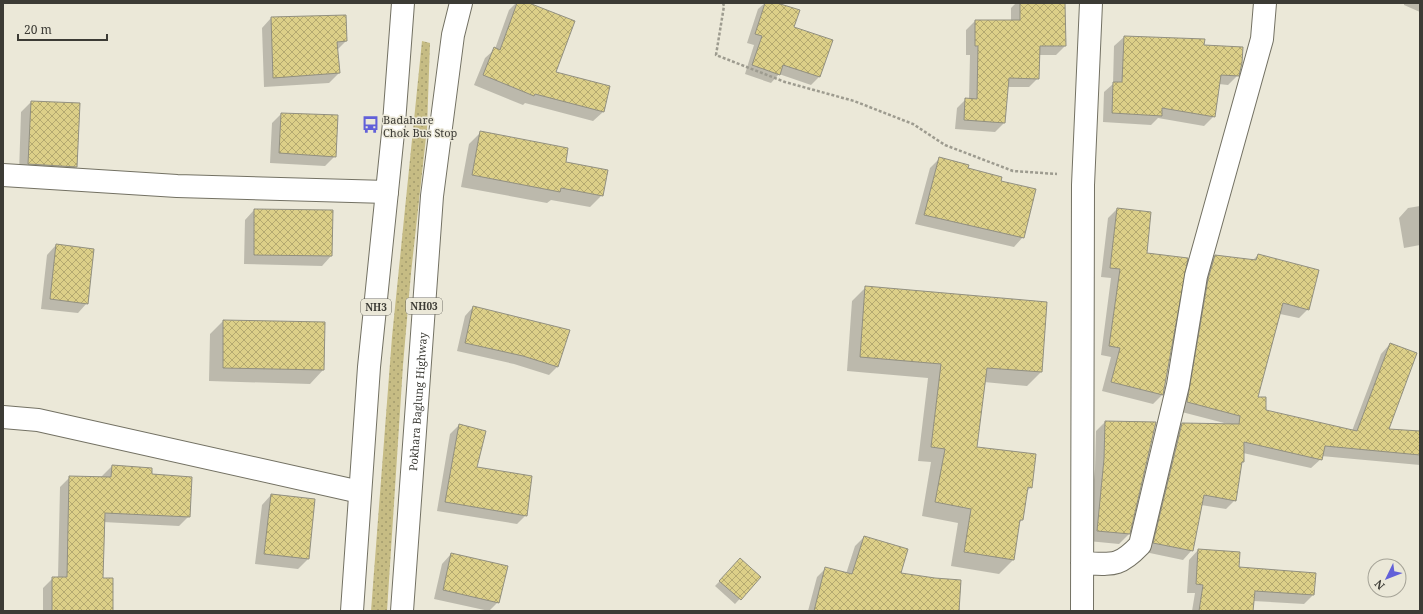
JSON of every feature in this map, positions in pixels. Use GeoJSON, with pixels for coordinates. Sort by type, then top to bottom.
{"type":"FeatureCollection","features":[{"type":"Feature","properties":{"kind":"main road","name":"NH3"},"geometry":{"type":"LineString","coordinates":[[352,611],[369,367],[388,192],[403,3]]}},
{"type":"Feature","properties":{"kind":"main road","name":"Pokhara Baglung Highway"},"geometry":{"type":"LineString","coordinates":[[402,611],[432,196],[453,35],[461,3]]}},
{"type":"Feature","properties":{"kind":"main road"},"geometry":{"type":"LineString","coordinates":[[1082,611],[1083,185],[1090,3]]}},
{"type":"Feature","properties":{"kind":"main road"},"geometry":{"type":"LineString","coordinates":[[1082,563],[1115,564],[1130,556],[1140,545],[1178,385],[1196,276],[1262,39],[1265,3]]}},
{"type":"Feature","properties":{"kind":"main road"},"geometry":{"type":"LineString","coordinates":[[3,175],[177,186],[388,192]]}},
{"type":"Feature","properties":{"kind":"main road"},"geometry":{"type":"LineString","coordinates":[[3,417],[38,420],[360,492]]}},
{"type":"Feature","properties":{"kind":"path"},"geometry":{"type":"LineString","coordinates":[[723,3],[724,6],[716,55],[785,82],[854,101],[914,124],[945,145],[1013,171],[1057,174],[1083,185]]}},
{"type":"Feature","properties":{"kind":"shaded area"},"geometry":{"type":"Polygon","coordinates":[[[422,41],[430,43],[427,128],[411,273],[403,365],[387,611],[371,611],[392,337],[422,41]]]}},
{"type":"Feature","properties":{"kind":"building"},"geometry":{"type":"Polygon","coordinates":[[[517,3],[529,3],[575,21],[556,72],[610,86],[604,112],[535,94],[534,96],[483,75],[494,47],[500,50],[517,3]]]}},
{"type":"Feature","properties":{"kind":"building"},"geometry":{"type":"Polygon","coordinates":[[[765,3],[777,3],[800,10],[794,27],[833,40],[820,77],[783,65],[780,75],[752,65],[762,36],[755,34],[765,3]]]}},
{"type":"Feature","properties":{"kind":"building"},"geometry":{"type":"Polygon","coordinates":[[[1020,3],[1065,3],[1066,46],[1040,46],[1039,79],[1009,78],[1005,123],[964,120],[965,98],[977,99],[978,46],[975,46],[975,20],[1020,20],[1020,3]]]}},
{"type":"Feature","properties":{"kind":"building"},"geometry":{"type":"Polygon","coordinates":[[[346,15],[347,41],[337,42],[340,73],[273,78],[271,17],[346,15]]]}},
{"type":"Feature","properties":{"kind":"building"},"geometry":{"type":"Polygon","coordinates":[[[1124,36],[1205,39],[1204,45],[1243,47],[1239,76],[1221,75],[1215,117],[1162,108],[1162,116],[1112,113],[1113,82],[1122,82],[1124,36]]]}},
{"type":"Feature","properties":{"kind":"building"},"geometry":{"type":"Polygon","coordinates":[[[31,101],[80,103],[77,167],[28,164],[31,101]]]}},
{"type":"Feature","properties":{"kind":"building"},"geometry":{"type":"Polygon","coordinates":[[[281,113],[338,115],[336,157],[279,153],[281,113]]]}},
{"type":"Feature","properties":{"kind":"building"},"geometry":{"type":"Polygon","coordinates":[[[480,131],[568,148],[566,162],[608,170],[603,196],[561,188],[560,192],[472,175],[480,131]]]}},
{"type":"Feature","properties":{"kind":"building"},"geometry":{"type":"Polygon","coordinates":[[[939,157],[969,165],[968,168],[1002,177],[1001,181],[1036,189],[1024,238],[924,215],[939,157]]]}},
{"type":"Feature","properties":{"kind":"building"},"geometry":{"type":"Polygon","coordinates":[[[1117,208],[1151,212],[1147,253],[1188,258],[1163,395],[1111,382],[1120,348],[1109,346],[1120,269],[1110,268],[1117,208]]]}},
{"type":"Feature","properties":{"kind":"building"},"geometry":{"type":"Polygon","coordinates":[[[254,209],[333,210],[332,256],[254,255],[254,209]]]}},
{"type":"Feature","properties":{"kind":"building"},"geometry":{"type":"Polygon","coordinates":[[[56,244],[94,249],[88,304],[50,299],[56,244]]]}},
{"type":"Feature","properties":{"kind":"building"},"geometry":{"type":"Polygon","coordinates":[[[1258,254],[1319,270],[1309,310],[1283,303],[1258,397],[1266,397],[1266,410],[1357,431],[1390,343],[1417,353],[1389,429],[1420,431],[1420,455],[1325,446],[1322,460],[1244,442],[1244,462],[1242,462],[1236,501],[1204,495],[1193,551],[1153,543],[1182,423],[1239,424],[1240,416],[1187,402],[1208,279],[1215,255],[1256,260],[1258,254]]]}},
{"type":"Feature","properties":{"kind":"building"},"geometry":{"type":"Polygon","coordinates":[[[865,286],[1047,302],[1042,372],[987,368],[977,447],[1036,454],[1032,488],[1028,487],[1023,520],[1020,520],[1014,560],[964,552],[971,509],[935,502],[945,449],[931,447],[941,364],[860,357],[865,286]]]}},
{"type":"Feature","properties":{"kind":"building"},"geometry":{"type":"Polygon","coordinates":[[[473,306],[570,330],[558,367],[523,356],[465,343],[473,306]]]}},
{"type":"Feature","properties":{"kind":"building"},"geometry":{"type":"Polygon","coordinates":[[[223,320],[325,322],[324,370],[223,368],[223,320]]]}},
{"type":"Feature","properties":{"kind":"building"},"geometry":{"type":"Polygon","coordinates":[[[1105,421],[1156,422],[1130,534],[1097,531],[1104,459],[1105,421]]]}},
{"type":"Feature","properties":{"kind":"building"},"geometry":{"type":"Polygon","coordinates":[[[459,424],[486,431],[477,467],[532,476],[527,516],[445,502],[459,424]]]}},
{"type":"Feature","properties":{"kind":"building"},"geometry":{"type":"Polygon","coordinates":[[[112,465],[152,468],[152,474],[192,477],[190,517],[105,513],[103,578],[113,578],[113,611],[52,611],[52,577],[67,577],[69,476],[111,477],[112,465]]]}},
{"type":"Feature","properties":{"kind":"building"},"geometry":{"type":"Polygon","coordinates":[[[271,494],[315,499],[309,559],[264,554],[271,494]]]}},
{"type":"Feature","properties":{"kind":"building"},"geometry":{"type":"Polygon","coordinates":[[[864,536],[908,549],[901,573],[961,580],[959,611],[814,611],[825,567],[852,574],[864,536]]]}},
{"type":"Feature","properties":{"kind":"building"},"geometry":{"type":"Polygon","coordinates":[[[1198,549],[1240,552],[1239,567],[1316,573],[1314,595],[1255,591],[1253,611],[1199,611],[1203,585],[1196,584],[1198,549]]]}},
{"type":"Feature","properties":{"kind":"building"},"geometry":{"type":"Polygon","coordinates":[[[451,553],[508,566],[499,603],[443,590],[451,553]]]}},
{"type":"Feature","properties":{"kind":"building"},"geometry":{"type":"Polygon","coordinates":[[[740,558],[761,577],[741,600],[719,581],[740,558]]]}},
{"type":"Feature","properties":{"kind":"place","name":"Badahare Chok Bus Stop"},"geometry":{"type":"Point","coordinates":[370,125]}}]}
